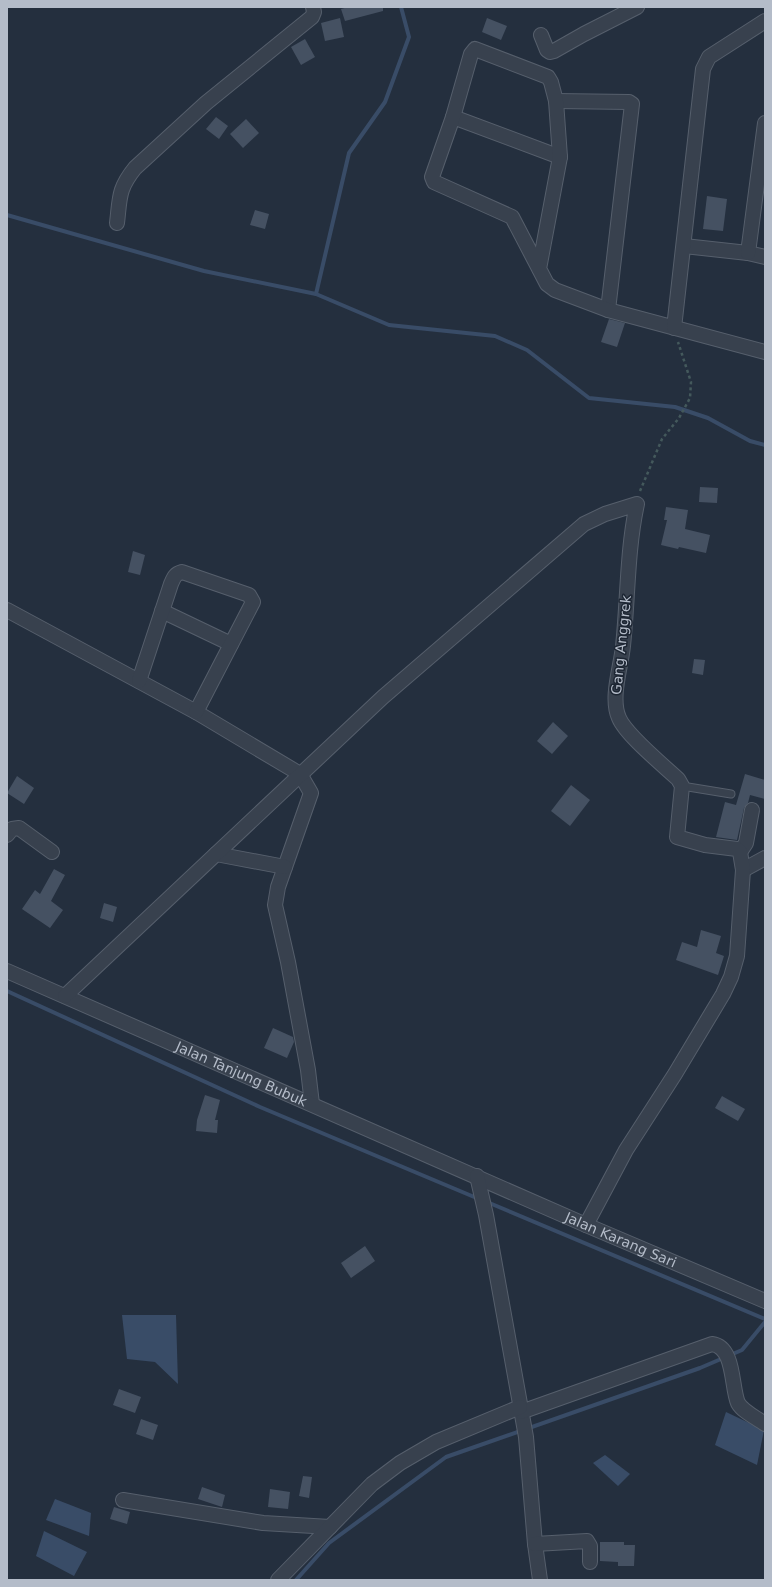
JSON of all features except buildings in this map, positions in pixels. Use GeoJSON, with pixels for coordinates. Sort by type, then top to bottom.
{"type":"FeatureCollection","features":[{"type":"Feature","properties":{"kind":"street"},"geometry":{"type":"LineString","coordinates":[[117,223],[121,190],[135,168],[206,103],[312,17],[314,12],[313,7]]}},
{"type":"Feature","properties":{"kind":"street"},"geometry":{"type":"LineString","coordinates":[[541,35],[547,50],[550,52],[554,51],[637,7]]}},
{"type":"Feature","properties":{"kind":"street"},"geometry":{"type":"LineString","coordinates":[[674,328],[703,69],[709,57],[765,21]]}},
{"type":"Feature","properties":{"kind":"street"},"geometry":{"type":"LineString","coordinates":[[539,269],[560,157],[556,101],[551,82],[548,77],[475,49],[471,54],[453,117],[432,177],[433,180],[512,217],[539,269],[547,284],[555,290],[608,310],[765,352]]}},
{"type":"Feature","properties":{"kind":"street"},"geometry":{"type":"LineString","coordinates":[[556,101],[629,102],[632,104],[608,310]]}},
{"type":"Feature","properties":{"kind":"street"},"geometry":{"type":"LineString","coordinates":[[453,117],[560,157]]}},
{"type":"Feature","properties":{"kind":"street"},"geometry":{"type":"LineString","coordinates":[[748,253],[765,123]]}},
{"type":"Feature","properties":{"kind":"street"},"geometry":{"type":"LineString","coordinates":[[684,246],[748,253],[765,257]]}},
{"type":"Feature","properties":{"kind":"street","name":"Gang Anggrek"},"geometry":{"type":"LineString","coordinates":[[300,774],[382,696],[584,524],[605,514],[637,504],[631,542],[623,647],[615,702],[619,718],[628,732],[678,779],[682,786]]}},
{"type":"Feature","properties":{"kind":"street"},"geometry":{"type":"LineString","coordinates":[[139,681],[174,576],[182,572],[249,595],[253,602],[196,712]]}},
{"type":"Feature","properties":{"kind":"street"},"geometry":{"type":"LineString","coordinates":[[7,610],[196,712],[300,774],[310,793],[278,887],[275,905],[288,962],[308,1070],[312,1104]]}},
{"type":"Feature","properties":{"kind":"street"},"geometry":{"type":"LineString","coordinates":[[162,611],[231,644]]}},
{"type":"Feature","properties":{"kind":"street"},"geometry":{"type":"LineString","coordinates":[[65,996],[300,774]]}},
{"type":"Feature","properties":{"kind":"street"},"geometry":{"type":"LineString","coordinates":[[682,786],[677,837],[705,845],[737,849],[740,852]]}},
{"type":"Feature","properties":{"kind":"street"},"geometry":{"type":"LineString","coordinates":[[586,1225],[626,1150],[675,1074],[731,977],[737,956],[743,870],[740,852],[746,843],[752,810]]}},
{"type":"Feature","properties":{"kind":"street"},"geometry":{"type":"LineString","coordinates":[[7,835],[12,829],[19,828],[52,852]]}},
{"type":"Feature","properties":{"kind":"street"},"geometry":{"type":"LineString","coordinates":[[216,854],[285,867]]}},
{"type":"Feature","properties":{"kind":"street"},"geometry":{"type":"LineString","coordinates":[[743,870],[765,858]]}},
{"type":"Feature","properties":{"kind":"street","name":"Jalan Tanjung Bubuk"},"geometry":{"type":"LineString","coordinates":[[7,971],[312,1104],[478,1182]]}},
{"type":"Feature","properties":{"kind":"street"},"geometry":{"type":"LineString","coordinates":[[478,1182],[486,1215],[526,1437],[535,1544],[540,1580]]}},
{"type":"Feature","properties":{"kind":"street","name":"Jalan Karang Sari"},"geometry":{"type":"LineString","coordinates":[[478,1182],[586,1225],[765,1301]]}},
{"type":"Feature","properties":{"kind":"street"},"geometry":{"type":"LineString","coordinates":[[278,1580],[372,1484],[400,1463],[436,1442],[712,1344],[724,1350],[733,1374],[738,1402],[741,1407],[765,1424]]}},
{"type":"Feature","properties":{"kind":"street"},"geometry":{"type":"LineString","coordinates":[[123,1500],[263,1523],[330,1527]]}},
{"type":"Feature","properties":{"kind":"street"},"geometry":{"type":"LineString","coordinates":[[535,1544],[587,1541],[590,1546],[590,1562]]}},
{"type":"Feature","properties":{"kind":"lane"},"geometry":{"type":"LineString","coordinates":[[682,786],[731,794]]}},
{"type":"Feature","properties":{"kind":"path"},"geometry":{"type":"LineString","coordinates":[[640,490],[662,439],[680,418],[690,398],[691,382],[674,328]]}},
{"type":"Feature","properties":{"kind":"water"},"geometry":{"type":"Polygon","coordinates":[[[122,1315],[176,1315],[178,1384],[155,1362],[127,1359],[122,1315]]]}},
{"type":"Feature","properties":{"kind":"water"},"geometry":{"type":"Polygon","coordinates":[[[726,1412],[764,1430],[757,1465],[715,1445],[726,1412]]]}},
{"type":"Feature","properties":{"kind":"water"},"geometry":{"type":"Polygon","coordinates":[[[605,1455],[630,1474],[618,1486],[593,1463],[605,1455]]]}},
{"type":"Feature","properties":{"kind":"water"},"geometry":{"type":"Polygon","coordinates":[[[55,1499],[91,1513],[89,1536],[46,1520],[55,1499]]]}},
{"type":"Feature","properties":{"kind":"water"},"geometry":{"type":"Polygon","coordinates":[[[44,1531],[87,1552],[74,1576],[36,1556],[44,1531]]]}},
{"type":"Feature","properties":{"kind":"waterway"},"geometry":{"type":"LineString","coordinates":[[316,294],[349,153],[385,102],[409,37],[401,7]]}},
{"type":"Feature","properties":{"kind":"waterway"},"geometry":{"type":"LineString","coordinates":[[7,215],[204,271],[316,294],[389,325],[495,336],[527,350],[589,398],[675,407],[708,418],[750,441],[765,445]]}},
{"type":"Feature","properties":{"kind":"waterway"},"geometry":{"type":"LineString","coordinates":[[7,991],[260,1107],[479,1199]]}},
{"type":"Feature","properties":{"kind":"waterway"},"geometry":{"type":"LineString","coordinates":[[487,1202],[765,1319]]}},
{"type":"Feature","properties":{"kind":"waterway"},"geometry":{"type":"LineString","coordinates":[[296,1580],[329,1543],[446,1457],[700,1368],[742,1350],[765,1322]]}}]}
